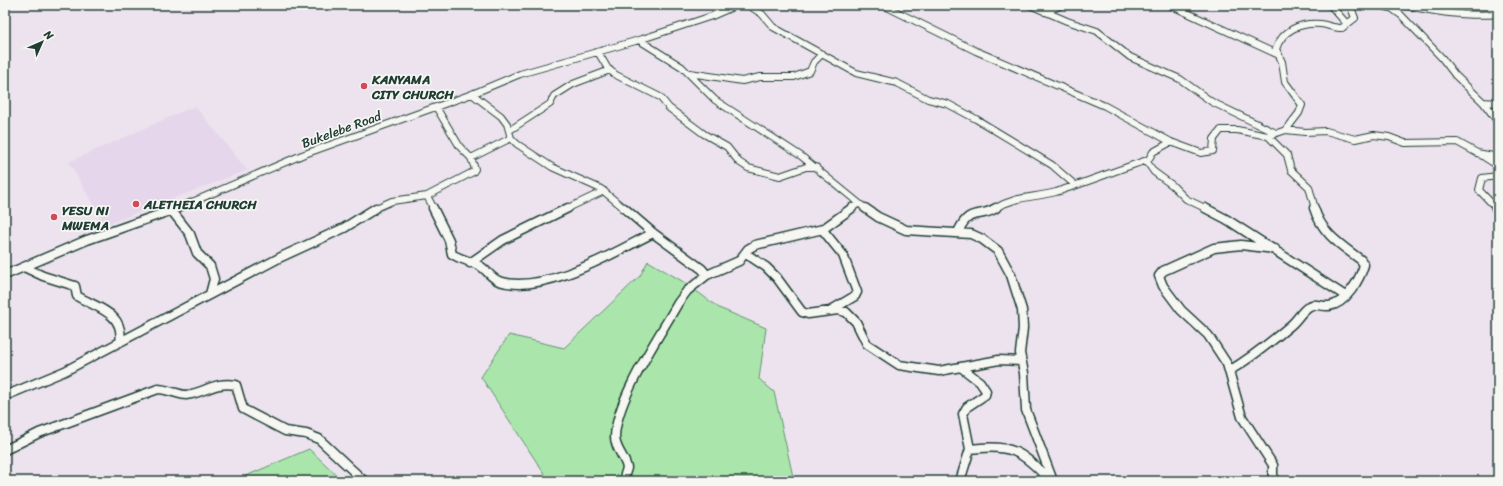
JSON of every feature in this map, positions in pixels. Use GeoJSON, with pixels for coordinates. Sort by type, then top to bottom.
{"type":"FeatureCollection","features":[{"type":"Feature","properties":{"kind":"street","name":"Bukelebe Road"},"geometry":{"type":"LineString","coordinates":[[5,275],[87,240],[172,211],[302,155],[436,108],[534,69],[639,40],[712,16],[737,5]]}},
{"type":"Feature","properties":{"kind":"street"},"geometry":{"type":"LineString","coordinates":[[748,5],[762,14],[773,27],[858,74],[897,84],[928,99],[952,106],[1052,165],[1075,185]]}},
{"type":"Feature","properties":{"kind":"street"},"geometry":{"type":"LineString","coordinates":[[883,5],[976,51],[1105,106],[1148,128],[1171,142],[1208,154],[1214,150],[1214,139],[1221,130],[1237,130],[1268,136],[1286,130],[1305,132],[1326,131],[1355,139],[1371,135],[1381,135],[1405,143],[1456,142],[1498,166]]}},
{"type":"Feature","properties":{"kind":"street"},"geometry":{"type":"LineString","coordinates":[[1030,5],[1097,31],[1113,42],[1130,57],[1174,76],[1212,102],[1276,133]]}},
{"type":"Feature","properties":{"kind":"street"},"geometry":{"type":"LineString","coordinates":[[1045,12],[1062,5]]}},
{"type":"Feature","properties":{"kind":"street"},"geometry":{"type":"LineString","coordinates":[[1170,5],[1279,55]]}},
{"type":"Feature","properties":{"kind":"street"},"geometry":{"type":"LineString","coordinates":[[1330,5],[1347,24]]}},
{"type":"Feature","properties":{"kind":"street"},"geometry":{"type":"LineString","coordinates":[[1286,130],[1299,113],[1302,105],[1285,82],[1279,55],[1276,49],[1279,37],[1290,29],[1317,24],[1339,28],[1355,18],[1350,5]]}},
{"type":"Feature","properties":{"kind":"street"},"geometry":{"type":"LineString","coordinates":[[1378,5],[1389,7],[1439,54],[1455,75],[1483,102],[1498,122]]}},
{"type":"Feature","properties":{"kind":"street"},"geometry":{"type":"LineString","coordinates":[[1404,5],[1426,10],[1479,16],[1498,14]]}},
{"type":"Feature","properties":{"kind":"street"},"geometry":{"type":"LineString","coordinates":[[639,40],[671,59],[690,73],[715,100],[816,167],[858,204],[878,217],[903,229],[971,234],[982,239],[998,251],[1006,265],[1022,310],[1023,328],[1020,353],[1024,373],[1026,410],[1038,438],[1052,481]]}},
{"type":"Feature","properties":{"kind":"street"},"geometry":{"type":"LineString","coordinates":[[598,52],[610,70],[624,80],[660,97],[669,108],[704,134],[727,147],[740,162],[748,168],[780,176],[806,167],[816,167]]}},
{"type":"Feature","properties":{"kind":"street"},"geometry":{"type":"LineString","coordinates":[[690,73],[742,81],[760,77],[794,77],[810,71],[814,62],[822,54]]}},
{"type":"Feature","properties":{"kind":"street"},"geometry":{"type":"LineString","coordinates":[[471,158],[510,134],[550,104],[554,96],[573,84],[610,70]]}},
{"type":"Feature","properties":{"kind":"street"},"geometry":{"type":"LineString","coordinates":[[472,94],[501,116],[510,134],[527,152],[552,167],[587,181],[604,191],[653,233],[695,263],[706,275]]}},
{"type":"Feature","properties":{"kind":"street"},"geometry":{"type":"LineString","coordinates":[[1483,102],[1498,103]]}},
{"type":"Feature","properties":{"kind":"street"},"geometry":{"type":"LineString","coordinates":[[5,396],[65,371],[281,257],[340,230],[386,203],[427,196],[474,171],[471,158],[460,147],[436,108]]}},
{"type":"Feature","properties":{"kind":"street"},"geometry":{"type":"LineString","coordinates":[[1229,371],[1246,360],[1294,322],[1308,308],[1316,304],[1332,305],[1355,285],[1363,269],[1363,262],[1331,238],[1324,230],[1314,211],[1309,187],[1291,170],[1287,154],[1268,136]]}},
{"type":"Feature","properties":{"kind":"street"},"geometry":{"type":"LineString","coordinates":[[958,232],[963,221],[970,215],[990,212],[1014,199],[1049,194],[1147,160],[1156,149],[1171,142]]}},
{"type":"Feature","properties":{"kind":"street"},"geometry":{"type":"LineString","coordinates":[[1477,153],[1498,157]]}},
{"type":"Feature","properties":{"kind":"street"},"geometry":{"type":"LineString","coordinates":[[1147,160],[1154,172],[1172,185],[1186,199],[1226,219],[1275,249],[1344,295]]}},
{"type":"Feature","properties":{"kind":"street"},"geometry":{"type":"LineString","coordinates":[[1498,176],[1482,178],[1479,190],[1498,210]]}},
{"type":"Feature","properties":{"kind":"street"},"geometry":{"type":"LineString","coordinates":[[470,263],[503,240],[604,191]]}},
{"type":"Feature","properties":{"kind":"street"},"geometry":{"type":"LineString","coordinates":[[427,196],[449,240],[451,252],[456,257],[481,266],[499,282],[513,285],[533,284],[564,275],[653,233]]}},
{"type":"Feature","properties":{"kind":"street"},"geometry":{"type":"LineString","coordinates":[[623,481],[627,468],[626,463],[618,450],[615,437],[624,399],[678,303],[688,291],[706,275],[739,261],[755,245],[822,229],[834,223],[858,204]]}},
{"type":"Feature","properties":{"kind":"street"},"geometry":{"type":"LineString","coordinates":[[172,211],[190,234],[197,253],[210,266],[214,280],[210,294]]}},
{"type":"Feature","properties":{"kind":"street"},"geometry":{"type":"LineString","coordinates":[[822,229],[843,255],[857,292],[856,296],[830,311]]}},
{"type":"Feature","properties":{"kind":"street"},"geometry":{"type":"LineString","coordinates":[[1273,481],[1273,465],[1242,417],[1227,364],[1212,340],[1196,322],[1181,310],[1163,286],[1160,276],[1163,270],[1214,248],[1241,245],[1275,249]]}},
{"type":"Feature","properties":{"kind":"street"},"geometry":{"type":"LineString","coordinates":[[746,253],[766,267],[777,278],[802,312],[808,314],[842,311],[852,316],[867,344],[895,364],[939,371],[999,360],[1022,361]]}},
{"type":"Feature","properties":{"kind":"street"},"geometry":{"type":"LineString","coordinates":[[24,266],[42,276],[70,283],[75,286],[76,295],[79,298],[113,316],[122,330],[120,342]]}},
{"type":"Feature","properties":{"kind":"street"},"geometry":{"type":"LineString","coordinates":[[960,481],[970,449],[963,414],[967,407],[984,395],[986,390],[980,382],[962,368]]}},
{"type":"Feature","properties":{"kind":"street"},"geometry":{"type":"LineString","coordinates":[[5,450],[39,433],[152,391],[167,389],[185,395],[218,384],[233,384],[238,388],[242,409],[285,431],[306,434],[319,439],[364,481]]}},
{"type":"Feature","properties":{"kind":"street"},"geometry":{"type":"LineString","coordinates":[[970,449],[991,446],[1008,447],[1026,458],[1052,481]]}},
{"type":"Feature","properties":{"kind":"shaded area"},"geometry":{"type":"Polygon","coordinates":[[[195,106],[247,170],[105,225],[69,162],[195,106]]]}},
{"type":"Feature","properties":{"kind":"green space"},"geometry":{"type":"Polygon","coordinates":[[[648,261],[687,284],[719,308],[766,328],[759,379],[774,392],[794,481],[549,481],[481,377],[509,335],[564,348],[640,276],[648,261]]]}},
{"type":"Feature","properties":{"kind":"green space"},"geometry":{"type":"Polygon","coordinates":[[[309,449],[343,481],[234,481],[309,449]]]}},
{"type":"Feature","properties":{"kind":"place","name":"KANYAMA CITY CHURCH"},"geometry":{"type":"Point","coordinates":[364,86]}},
{"type":"Feature","properties":{"kind":"place","name":"ALETHEIA CHURCH"},"geometry":{"type":"Point","coordinates":[136,204]}},
{"type":"Feature","properties":{"kind":"place","name":"YESU NI MWEMA"},"geometry":{"type":"Point","coordinates":[54,217]}}]}
